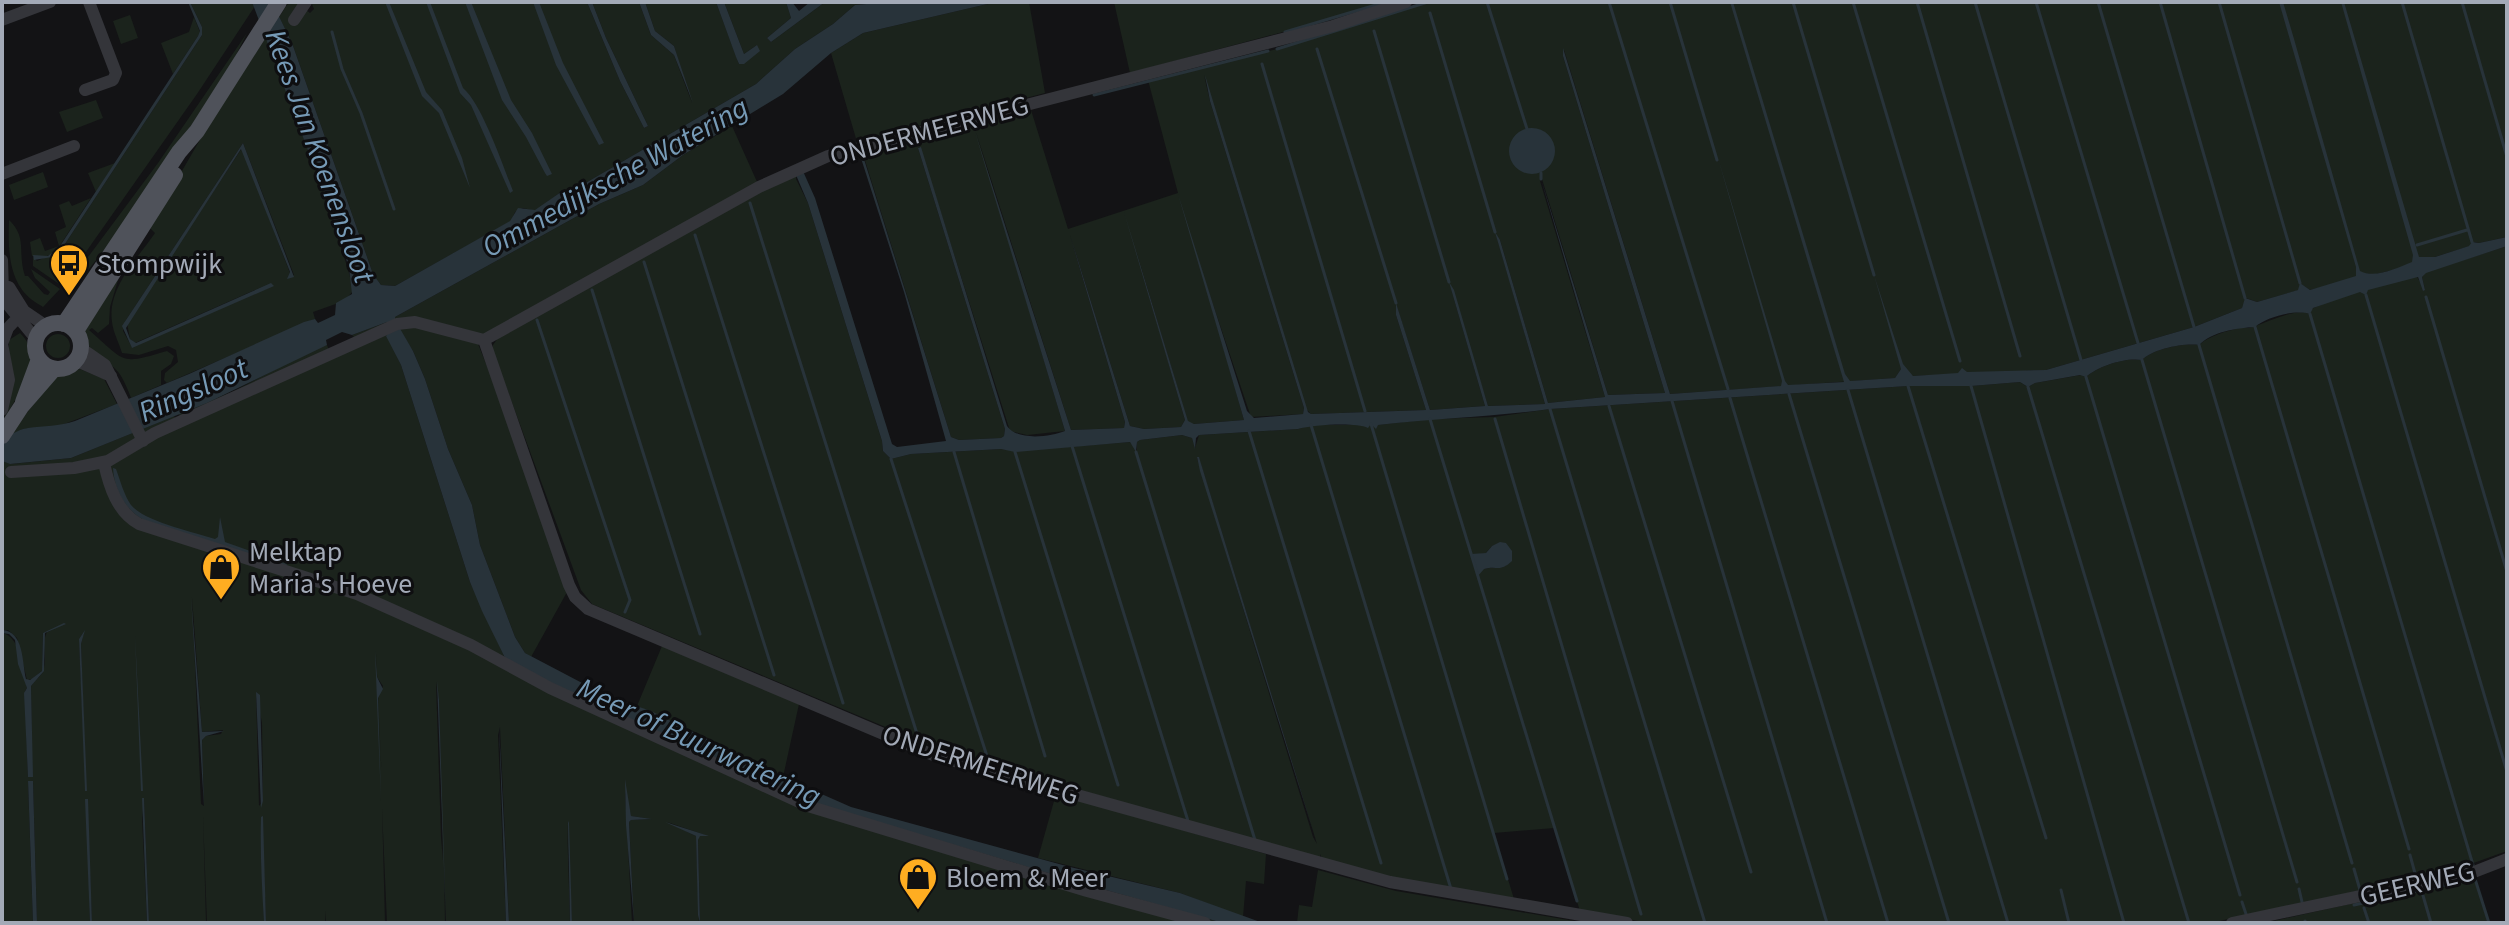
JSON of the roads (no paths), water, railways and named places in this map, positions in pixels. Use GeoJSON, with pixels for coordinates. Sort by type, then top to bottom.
{"type":"FeatureCollection","features":[{"type":"Feature","properties":{"kind":"main road"},"geometry":{"type":"LineString","coordinates":[[39,359],[54,369],[62,369],[79,355],[70,327],[171,163],[197,131],[279,2]]}},
{"type":"Feature","properties":{"kind":"main road"},"geometry":{"type":"LineString","coordinates":[[21,407],[39,359],[35,346],[41,332],[57,323],[70,327]]}},
{"type":"Feature","properties":{"kind":"main road"},"geometry":{"type":"LineString","coordinates":[[3,434],[21,407],[54,369]]}},
{"type":"Feature","properties":{"kind":"street"},"geometry":{"type":"LineString","coordinates":[[2,20],[50,2]]}},
{"type":"Feature","properties":{"kind":"street"},"geometry":{"type":"LineString","coordinates":[[85,90],[113,80],[116,73],[89,2]]}},
{"type":"Feature","properties":{"kind":"street"},"geometry":{"type":"LineString","coordinates":[[294,20],[306,2]]}},
{"type":"Feature","properties":{"kind":"street","name":"ONDERMEERWEG"},"geometry":{"type":"LineString","coordinates":[[1406,2],[1333,26],[828,156],[759,187],[484,340],[569,585],[575,597],[588,609],[933,755],[1390,882],[1627,923]]}},
{"type":"Feature","properties":{"kind":"street"},"geometry":{"type":"LineString","coordinates":[[2,174],[74,146]]}},
{"type":"Feature","properties":{"kind":"street"},"geometry":{"type":"LineString","coordinates":[[3,266],[21,315],[41,332]]}},
{"type":"Feature","properties":{"kind":"street"},"geometry":{"type":"LineString","coordinates":[[2,410],[9,380],[2,344],[8,328],[21,315]]}},
{"type":"Feature","properties":{"kind":"street"},"geometry":{"type":"LineString","coordinates":[[11,472],[104,463],[141,436],[393,326],[415,322],[484,340]]}},
{"type":"Feature","properties":{"kind":"street"},"geometry":{"type":"LineString","coordinates":[[79,355],[111,376],[141,436]]}},
{"type":"Feature","properties":{"kind":"street"},"geometry":{"type":"LineString","coordinates":[[104,463],[118,503],[125,514],[139,524],[392,608],[471,645],[550,688],[808,806],[1087,891],[1205,923]]}},
{"type":"Feature","properties":{"kind":"street","name":"GEERWEG"},"geometry":{"type":"LineString","coordinates":[[2232,923],[2474,872],[2507,859]]}},
{"type":"Feature","properties":{"kind":"water"},"geometry":{"type":"Polygon","coordinates":[[[188,2],[202,27],[202,35],[61,250],[52,257],[34,260],[33,255],[48,256],[60,246],[198,36],[200,31],[188,2]]]}},
{"type":"Feature","properties":{"kind":"water"},"geometry":{"type":"Polygon","coordinates":[[[252,2],[272,2],[292,43],[373,274],[381,285],[395,286],[510,221],[518,208],[535,210],[561,192],[582,185],[756,84],[795,49],[855,5],[996,2],[863,33],[831,53],[783,94],[683,155],[643,185],[599,204],[395,317],[395,320],[425,379],[448,449],[472,505],[480,545],[515,637],[525,653],[605,695],[651,711],[851,807],[1070,867],[1180,893],[1263,923],[1223,923],[807,801],[541,678],[505,658],[470,582],[401,365],[386,336],[391,331],[387,322],[352,335],[342,332],[326,340],[327,345],[207,403],[71,458],[10,464],[2,461],[2,434],[75,421],[304,322],[315,319],[318,323],[335,315],[336,303],[352,294],[349,268],[329,206],[252,2]]]}},
{"type":"Feature","properties":{"kind":"water"},"geometry":{"type":"Polygon","coordinates":[[[385,2],[389,2],[426,92],[442,110],[462,158],[470,188],[439,113],[422,96],[385,2]]]}},
{"type":"Feature","properties":{"kind":"water"},"geometry":{"type":"Polygon","coordinates":[[[426,2],[430,2],[463,88],[477,107],[491,136],[513,191],[510,193],[471,105],[460,93],[426,2]]]}},
{"type":"Feature","properties":{"kind":"water"},"geometry":{"type":"Polygon","coordinates":[[[465,2],[471,2],[511,100],[552,174],[547,176],[502,100],[465,2]]]}},
{"type":"Feature","properties":{"kind":"water"},"geometry":{"type":"Polygon","coordinates":[[[533,2],[539,2],[563,63],[604,143],[599,145],[556,65],[533,2]]]}},
{"type":"Feature","properties":{"kind":"water"},"geometry":{"type":"Polygon","coordinates":[[[587,2],[592,2],[648,126],[644,128],[620,81],[587,2]]]}},
{"type":"Feature","properties":{"kind":"water"},"geometry":{"type":"Polygon","coordinates":[[[639,2],[645,2],[655,31],[674,46],[693,103],[674,55],[651,35],[639,2]]]}},
{"type":"Feature","properties":{"kind":"water"},"geometry":{"type":"Polygon","coordinates":[[[716,2],[724,2],[744,54],[757,45],[760,51],[744,64],[739,64],[716,2]]]}},
{"type":"Feature","properties":{"kind":"water"},"geometry":{"type":"Polygon","coordinates":[[[786,2],[792,2],[799,11],[810,2],[825,2],[771,42],[767,38],[791,18],[786,2]]]}},
{"type":"Feature","properties":{"kind":"water"},"geometry":{"type":"Polygon","coordinates":[[[1730,2],[1733,2],[1845,374],[1850,381],[1895,378],[1901,369],[1874,275],[1903,364],[1913,376],[1958,373],[1962,368],[1967,372],[2046,370],[2194,327],[2242,308],[2245,298],[2257,302],[2298,290],[2300,283],[2310,290],[2356,276],[2356,267],[2279,2],[2283,2],[2360,271],[2372,274],[2386,272],[2412,262],[2413,255],[2341,2],[2344,2],[2419,257],[2435,257],[2469,246],[2472,242],[2507,237],[2507,246],[2426,273],[2422,277],[2423,291],[2418,277],[2368,290],[2366,295],[2360,292],[2313,308],[2310,314],[2281,315],[2255,327],[2217,334],[2199,345],[2169,348],[2142,360],[2120,361],[2105,366],[2086,377],[2080,375],[2028,387],[2020,382],[1908,386],[1550,409],[1378,425],[1376,429],[1371,424],[1368,428],[1323,425],[1199,435],[1195,449],[1192,438],[1182,435],[1140,440],[1136,452],[1130,442],[1015,452],[1001,449],[911,454],[891,459],[883,451],[808,203],[796,175],[802,169],[815,198],[892,444],[897,447],[946,441],[904,292],[859,152],[955,128],[866,152],[863,156],[951,437],[959,440],[1001,438],[1005,429],[918,148],[921,147],[1007,426],[1026,436],[1065,431],[975,132],[1071,430],[1124,428],[1125,422],[1070,235],[1130,426],[1144,429],[1181,427],[1185,420],[1124,212],[1188,421],[1194,424],[1244,420],[1178,194],[1247,411],[1254,418],[1303,414],[1304,408],[1210,101],[1205,75],[1308,412],[1426,410],[1396,315],[1396,303],[1430,410],[1485,406],[1449,282],[1488,406],[1545,404],[1495,232],[1500,240],[1548,403],[1605,397],[1541,179],[1608,395],[1665,393],[1563,48],[1670,394],[1781,386],[1718,158],[1785,381],[1788,385],[1844,382],[1730,2]]]}},
{"type":"Feature","properties":{"kind":"water"},"geometry":{"type":"Polygon","coordinates":[[[1532,128],[1548,135],[1555,151],[1548,167],[1532,174],[1516,167],[1509,151],[1516,135],[1532,128]]]}},
{"type":"Feature","properties":{"kind":"water"},"geometry":{"type":"Polygon","coordinates":[[[243,143],[294,277],[287,279],[290,272],[241,149],[126,328],[130,339],[136,343],[271,283],[274,286],[132,348],[122,326],[243,143]]]}},
{"type":"Feature","properties":{"kind":"water"},"geometry":{"type":"Polygon","coordinates":[[[1199,457],[1314,834],[1200,471],[1199,457]]]}},
{"type":"Feature","properties":{"kind":"water"},"geometry":{"type":"Polygon","coordinates":[[[113,468],[131,505],[138,511],[170,526],[215,539],[218,537],[220,517],[225,542],[286,566],[144,520],[131,511],[122,498],[113,468]]]}},
{"type":"Feature","properties":{"kind":"water"},"geometry":{"type":"Polygon","coordinates":[[[1500,542],[1506,543],[1512,551],[1512,561],[1501,568],[1484,569],[1478,576],[1471,554],[1486,553],[1500,542]]]}},
{"type":"Feature","properties":{"kind":"water"},"geometry":{"type":"Polygon","coordinates":[[[191,597],[202,732],[224,731],[202,740],[204,807],[191,597]]]}},
{"type":"Feature","properties":{"kind":"water"},"geometry":{"type":"Polygon","coordinates":[[[64,623],[45,633],[44,671],[31,686],[33,777],[28,777],[24,693],[27,688],[18,664],[15,640],[2,630],[9,632],[18,641],[26,679],[30,680],[42,671],[43,633],[64,623]]]}},
{"type":"Feature","properties":{"kind":"water"},"geometry":{"type":"Polygon","coordinates":[[[85,630],[81,644],[87,791],[79,639],[85,630]]]}},
{"type":"Feature","properties":{"kind":"water"},"geometry":{"type":"Polygon","coordinates":[[[135,635],[143,791],[141,791],[135,635]]]}},
{"type":"Feature","properties":{"kind":"water"},"geometry":{"type":"Polygon","coordinates":[[[375,651],[377,677],[383,689],[378,698],[381,801],[375,651]]]}},
{"type":"Feature","properties":{"kind":"water"},"geometry":{"type":"Polygon","coordinates":[[[437,681],[439,700],[446,923],[437,681]]]}},
{"type":"Feature","properties":{"kind":"water"},"geometry":{"type":"Polygon","coordinates":[[[256,692],[260,695],[261,808],[256,692]]]}},
{"type":"Feature","properties":{"kind":"water"},"geometry":{"type":"Polygon","coordinates":[[[499,725],[509,923],[506,923],[499,725]]]}},
{"type":"Feature","properties":{"kind":"water"},"geometry":{"type":"Polygon","coordinates":[[[625,779],[631,816],[652,819],[629,822],[634,923],[626,825],[625,779]]]}},
{"type":"Feature","properties":{"kind":"water"},"geometry":{"type":"Polygon","coordinates":[[[28,781],[33,781],[37,923],[33,923],[28,781]]]}},
{"type":"Feature","properties":{"kind":"water"},"geometry":{"type":"Polygon","coordinates":[[[144,798],[149,923],[147,923],[144,798]]]}},
{"type":"Feature","properties":{"kind":"water"},"geometry":{"type":"Polygon","coordinates":[[[85,799],[88,799],[92,923],[90,923],[85,799]]]}},
{"type":"Feature","properties":{"kind":"water"},"geometry":{"type":"Polygon","coordinates":[[[263,816],[266,923],[261,857],[263,816]]]}},
{"type":"Feature","properties":{"kind":"water"},"geometry":{"type":"Polygon","coordinates":[[[665,822],[709,836],[700,836],[698,840],[700,923],[696,836],[665,822]]]}},
{"type":"Feature","properties":{"kind":"water"},"geometry":{"type":"Polygon","coordinates":[[[569,823],[572,923],[570,923],[569,823]]]}},
{"type":"Feature","properties":{"kind":"waterway"},"geometry":{"type":"LineString","coordinates":[[1285,32],[1386,2]]}},
{"type":"Feature","properties":{"kind":"waterway"},"geometry":{"type":"LineString","coordinates":[[1277,49],[1428,2]]}},
{"type":"Feature","properties":{"kind":"waterway"},"geometry":{"type":"LineString","coordinates":[[1487,2],[1527,129]]}},
{"type":"Feature","properties":{"kind":"waterway"},"geometry":{"type":"LineString","coordinates":[[1609,2],[1728,389]]}},
{"type":"Feature","properties":{"kind":"waterway"},"geometry":{"type":"LineString","coordinates":[[1670,2],[1717,160]]}},
{"type":"Feature","properties":{"kind":"waterway"},"geometry":{"type":"LineString","coordinates":[[1793,2],[1874,275]]}},
{"type":"Feature","properties":{"kind":"waterway"},"geometry":{"type":"LineString","coordinates":[[1853,2],[1960,361]]}},
{"type":"Feature","properties":{"kind":"waterway"},"geometry":{"type":"LineString","coordinates":[[1917,2],[2020,356]]}},
{"type":"Feature","properties":{"kind":"waterway"},"geometry":{"type":"LineString","coordinates":[[1975,2],[2081,360]]}},
{"type":"Feature","properties":{"kind":"waterway"},"geometry":{"type":"LineString","coordinates":[[2036,2],[2138,343]]}},
{"type":"Feature","properties":{"kind":"waterway"},"geometry":{"type":"LineString","coordinates":[[2098,2],[2194,327]]}},
{"type":"Feature","properties":{"kind":"waterway"},"geometry":{"type":"LineString","coordinates":[[2160,2],[2245,298]]}},
{"type":"Feature","properties":{"kind":"waterway"},"geometry":{"type":"LineString","coordinates":[[2219,2],[2300,283]]}},
{"type":"Feature","properties":{"kind":"waterway"},"geometry":{"type":"LineString","coordinates":[[2402,2],[2472,242]]}},
{"type":"Feature","properties":{"kind":"waterway"},"geometry":{"type":"LineString","coordinates":[[2462,2],[2507,157]]}},
{"type":"Feature","properties":{"kind":"waterway"},"geometry":{"type":"LineString","coordinates":[[1430,13],[1495,232]]}},
{"type":"Feature","properties":{"kind":"waterway"},"geometry":{"type":"LineString","coordinates":[[1374,31],[1449,282]]}},
{"type":"Feature","properties":{"kind":"waterway"},"geometry":{"type":"LineString","coordinates":[[332,32],[342,69],[361,113],[394,209]]}},
{"type":"Feature","properties":{"kind":"waterway"},"geometry":{"type":"LineString","coordinates":[[1317,49],[1396,303]]}},
{"type":"Feature","properties":{"kind":"waterway"},"geometry":{"type":"LineString","coordinates":[[1094,95],[1268,51]]}},
{"type":"Feature","properties":{"kind":"waterway"},"geometry":{"type":"LineString","coordinates":[[1262,64],[1365,411]]}},
{"type":"Feature","properties":{"kind":"waterway"},"geometry":{"type":"LineString","coordinates":[[1541,173],[1541,179]]}},
{"type":"Feature","properties":{"kind":"waterway"},"geometry":{"type":"LineString","coordinates":[[750,203],[919,740]]}},
{"type":"Feature","properties":{"kind":"waterway"},"geometry":{"type":"LineString","coordinates":[[2417,245],[2467,230]]}},
{"type":"Feature","properties":{"kind":"waterway"},"geometry":{"type":"LineString","coordinates":[[695,235],[843,703]]}},
{"type":"Feature","properties":{"kind":"waterway"},"geometry":{"type":"LineString","coordinates":[[644,262],[774,675]]}},
{"type":"Feature","properties":{"kind":"waterway"},"geometry":{"type":"LineString","coordinates":[[592,290],[700,634]]}},
{"type":"Feature","properties":{"kind":"waterway"},"geometry":{"type":"LineString","coordinates":[[2366,295],[2507,772]]}},
{"type":"Feature","properties":{"kind":"waterway"},"geometry":{"type":"LineString","coordinates":[[2426,297],[2507,572]]}},
{"type":"Feature","properties":{"kind":"waterway"},"geometry":{"type":"LineString","coordinates":[[2310,314],[2473,865]]}},
{"type":"Feature","properties":{"kind":"waterway"},"geometry":{"type":"LineString","coordinates":[[537,320],[630,600],[625,612]]}},
{"type":"Feature","properties":{"kind":"waterway"},"geometry":{"type":"LineString","coordinates":[[2255,327],[2409,849]]}},
{"type":"Feature","properties":{"kind":"waterway"},"geometry":{"type":"LineString","coordinates":[[2199,345],[2352,863]]}},
{"type":"Feature","properties":{"kind":"waterway"},"geometry":{"type":"LineString","coordinates":[[2142,360],[2297,882]]}},
{"type":"Feature","properties":{"kind":"waterway"},"geometry":{"type":"LineString","coordinates":[[2086,377],[2240,895]]}},
{"type":"Feature","properties":{"kind":"waterway"},"geometry":{"type":"LineString","coordinates":[[1908,386],[2046,838]]}},
{"type":"Feature","properties":{"kind":"waterway"},"geometry":{"type":"LineString","coordinates":[[1971,386],[2124,923]]}},
{"type":"Feature","properties":{"kind":"waterway"},"geometry":{"type":"LineString","coordinates":[[2028,387],[2189,923]]}},
{"type":"Feature","properties":{"kind":"waterway"},"geometry":{"type":"LineString","coordinates":[[1848,390],[2008,923]]}},
{"type":"Feature","properties":{"kind":"waterway"},"geometry":{"type":"LineString","coordinates":[[1789,394],[1949,923]]}},
{"type":"Feature","properties":{"kind":"waterway"},"geometry":{"type":"LineString","coordinates":[[1730,398],[1888,923]]}},
{"type":"Feature","properties":{"kind":"waterway"},"geometry":{"type":"LineString","coordinates":[[1672,401],[1827,923]]}},
{"type":"Feature","properties":{"kind":"waterway"},"geometry":{"type":"LineString","coordinates":[[1609,406],[1751,872]]}},
{"type":"Feature","properties":{"kind":"waterway"},"geometry":{"type":"LineString","coordinates":[[1550,409],[1705,923]]}},
{"type":"Feature","properties":{"kind":"waterway"},"geometry":{"type":"LineString","coordinates":[[1430,419],[1577,901]]}},
{"type":"Feature","properties":{"kind":"waterway"},"geometry":{"type":"LineString","coordinates":[[1495,419],[1641,914]]}},
{"type":"Feature","properties":{"kind":"waterway"},"geometry":{"type":"LineString","coordinates":[[1371,424],[1507,879]]}},
{"type":"Feature","properties":{"kind":"waterway"},"geometry":{"type":"LineString","coordinates":[[1311,425],[1451,889]]}},
{"type":"Feature","properties":{"kind":"waterway"},"geometry":{"type":"LineString","coordinates":[[1249,431],[1381,863]]}},
{"type":"Feature","properties":{"kind":"waterway"},"geometry":{"type":"LineString","coordinates":[[1072,446],[1188,821]]}},
{"type":"Feature","properties":{"kind":"waterway"},"geometry":{"type":"LineString","coordinates":[[954,452],[1045,756]]}},
{"type":"Feature","properties":{"kind":"waterway"},"geometry":{"type":"LineString","coordinates":[[1015,452],[1118,785]]}},
{"type":"Feature","properties":{"kind":"waterway"},"geometry":{"type":"LineString","coordinates":[[1136,452],[1255,840]]}},
{"type":"Feature","properties":{"kind":"waterway"},"geometry":{"type":"LineString","coordinates":[[891,459],[987,756]]}},
{"type":"Feature","properties":{"kind":"waterway"},"geometry":{"type":"LineString","coordinates":[[2410,855],[2416,877]]}},
{"type":"Feature","properties":{"kind":"waterway"},"geometry":{"type":"LineString","coordinates":[[2354,869],[2360,890]]}},
{"type":"Feature","properties":{"kind":"waterway"},"geometry":{"type":"LineString","coordinates":[[2408,893],[2475,879],[2489,923]]}},
{"type":"Feature","properties":{"kind":"waterway"},"geometry":{"type":"LineString","coordinates":[[2299,889],[2302,902]]}},
{"type":"Feature","properties":{"kind":"waterway"},"geometry":{"type":"LineString","coordinates":[[2061,890],[2069,923]]}},
{"type":"Feature","properties":{"kind":"waterway"},"geometry":{"type":"LineString","coordinates":[[2422,892],[2431,923]]}},
{"type":"Feature","properties":{"kind":"waterway"},"geometry":{"type":"LineString","coordinates":[[2354,905],[2400,895]]}},
{"type":"Feature","properties":{"kind":"waterway"},"geometry":{"type":"LineString","coordinates":[[2242,902],[2246,914]]}},
{"type":"Feature","properties":{"kind":"waterway"},"geometry":{"type":"LineString","coordinates":[[2364,908],[2369,923]]}},
{"type":"Feature","properties":{"kind":"place","name":"Stompwijk"},"geometry":{"type":"Point","coordinates":[69,297]}},
{"type":"Feature","properties":{"kind":"place","name":"Melktap Maria's Hoeve"},"geometry":{"type":"Point","coordinates":[221,601]}},
{"type":"Feature","properties":{"kind":"place","name":"Bloem & Meer"},"geometry":{"type":"Point","coordinates":[918,911]}},
{"type":"Feature","properties":{"kind":"water label","name":"Kees Jan Koenensloot"},"geometry":{"type":"Point","coordinates":[320,156]}},
{"type":"Feature","properties":{"kind":"water label","name":"Ommedijksche Watering"},"geometry":{"type":"Point","coordinates":[615,177]}},
{"type":"Feature","properties":{"kind":"water label","name":"Ringsloot"},"geometry":{"type":"Point","coordinates":[193,390]}},
{"type":"Feature","properties":{"kind":"water label","name":"Meer of Buurwatering"},"geometry":{"type":"Point","coordinates":[699,742]}}]}
